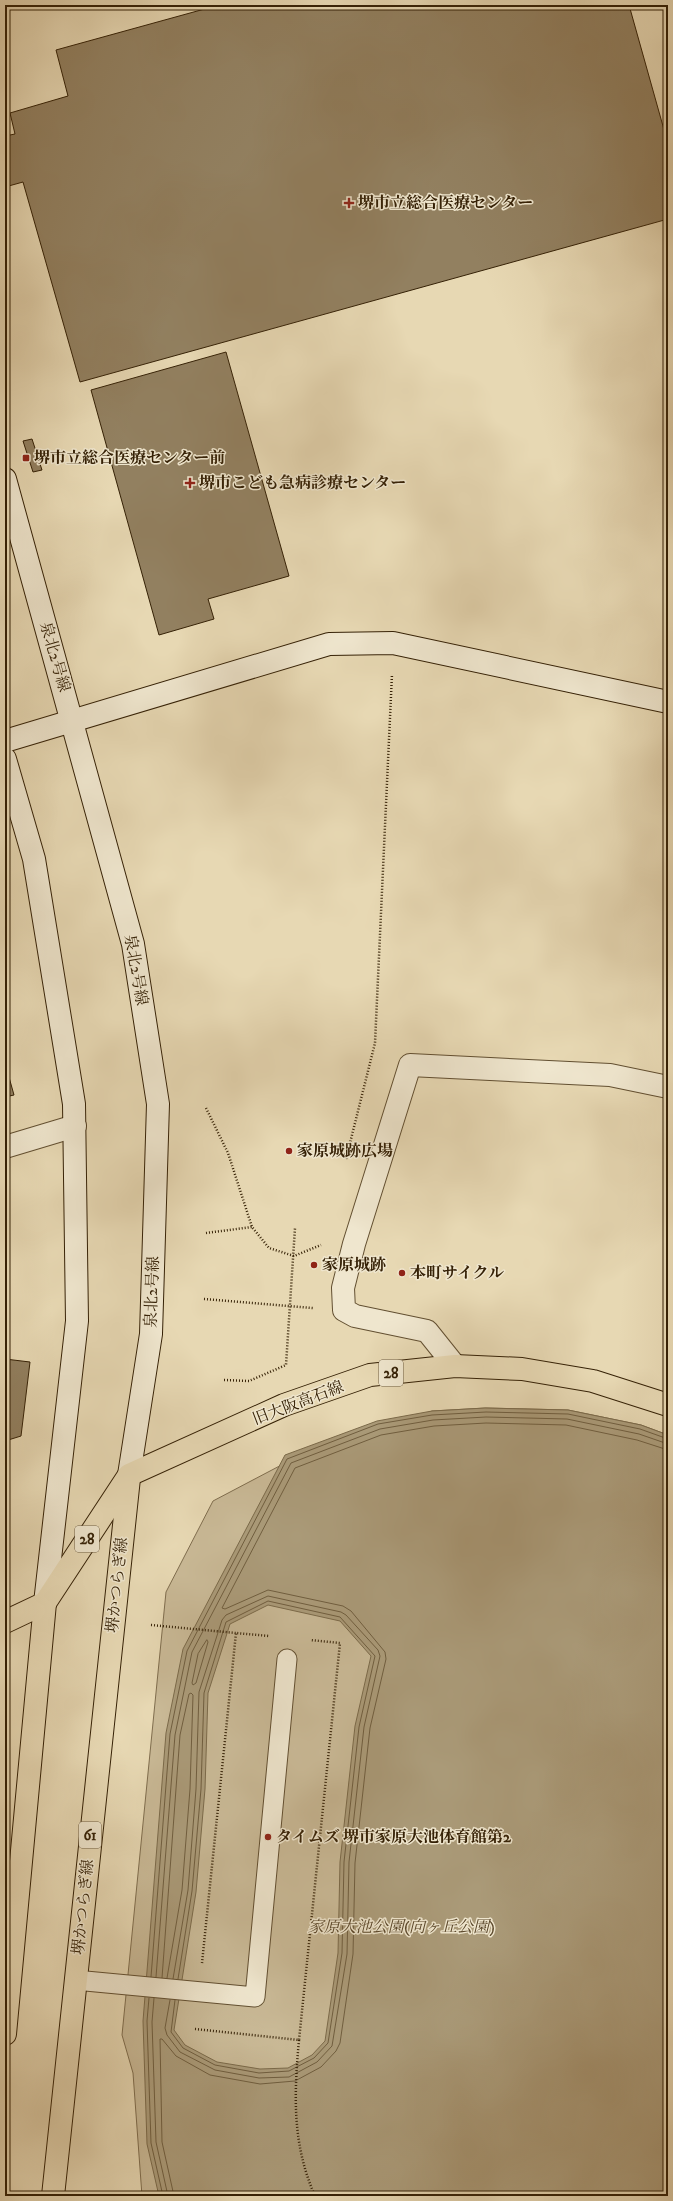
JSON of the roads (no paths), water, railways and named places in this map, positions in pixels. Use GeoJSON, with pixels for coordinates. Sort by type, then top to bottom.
{"type":"FeatureCollection","features":[{"type":"Feature","properties":{"kind":"main road","name":"旧大阪高石線"},"geometry":{"type":"LineString","coordinates":[[129,1475],[284,1405],[370,1375],[455,1366],[522,1369],[593,1381],[668,1404]]}},
{"type":"Feature","properties":{"kind":"main road","name":"28"},"geometry":{"type":"LineString","coordinates":[[45,1603],[129,1475]]}},
{"type":"Feature","properties":{"kind":"main road","name":"堺かつらぎ線"},"geometry":{"type":"LineString","coordinates":[[53,2196],[129,1475]]}},
{"type":"Feature","properties":{"kind":"main road"},"geometry":{"type":"LineString","coordinates":[[5,1622],[45,1603]]}},
{"type":"Feature","properties":{"kind":"main road"},"geometry":{"type":"LineString","coordinates":[[5,2034],[45,1603]]}},
{"type":"Feature","properties":{"kind":"street","name":"泉北2号線"},"geometry":{"type":"LineString","coordinates":[[5,479],[133,944],[158,1104],[151,1334],[129,1475]]}},
{"type":"Feature","properties":{"kind":"street"},"geometry":{"type":"LineString","coordinates":[[5,741],[73,722],[329,644],[393,643],[668,702]]}},
{"type":"Feature","properties":{"kind":"street"},"geometry":{"type":"LineString","coordinates":[[5,759],[34,859],[74,1104],[78,1321],[45,1603]]}},
{"type":"Feature","properties":{"kind":"street"},"geometry":{"type":"LineString","coordinates":[[455,1366],[427,1331],[355,1316],[344,1310],[343,1288],[354,1244],[410,1065],[610,1075],[668,1087]]}},
{"type":"Feature","properties":{"kind":"street"},"geometry":{"type":"LineString","coordinates":[[5,1147],[75,1126]]}},
{"type":"Feature","properties":{"kind":"lane"},"geometry":{"type":"LineString","coordinates":[[76,1980],[255,1997],[287,1658]]}},
{"type":"Feature","properties":{"kind":"water","name":"家原大池公園(向ヶ丘公園)"},"geometry":{"type":"Polygon","coordinates":[[[485,1408],[568,1410],[641,1425],[668,1435],[668,2196],[159,2196],[147,2144],[143,2021],[166,1733],[183,1649],[285,1455],[377,1421],[432,1411],[485,1408]],[[268,1605],[230,1624],[208,1693],[205,1789],[196,1892],[174,2030],[185,2045],[217,2062],[260,2069],[288,2068],[312,2055],[325,2041],[338,1953],[340,1862],[355,1726],[371,1656],[340,1621],[268,1605]]]}},
{"type":"Feature","properties":{"kind":"place","name":"堺市立総合医療センター"},"geometry":{"type":"Point","coordinates":[349,203]}},
{"type":"Feature","properties":{"kind":"place","name":"堺市立総合医療センター前"},"geometry":{"type":"Point","coordinates":[26,458]}},
{"type":"Feature","properties":{"kind":"place","name":"堺市こども急病診療センター"},"geometry":{"type":"Point","coordinates":[190,483]}},
{"type":"Feature","properties":{"kind":"place","name":"家原城跡広場"},"geometry":{"type":"Point","coordinates":[289,1151]}},
{"type":"Feature","properties":{"kind":"place","name":"家原城跡"},"geometry":{"type":"Point","coordinates":[314,1265]}},
{"type":"Feature","properties":{"kind":"place","name":"本町サイクル"},"geometry":{"type":"Point","coordinates":[402,1273]}},
{"type":"Feature","properties":{"kind":"place","name":"タイムズ 堺市家原大池体育館第2"},"geometry":{"type":"Point","coordinates":[268,1837]}}]}
